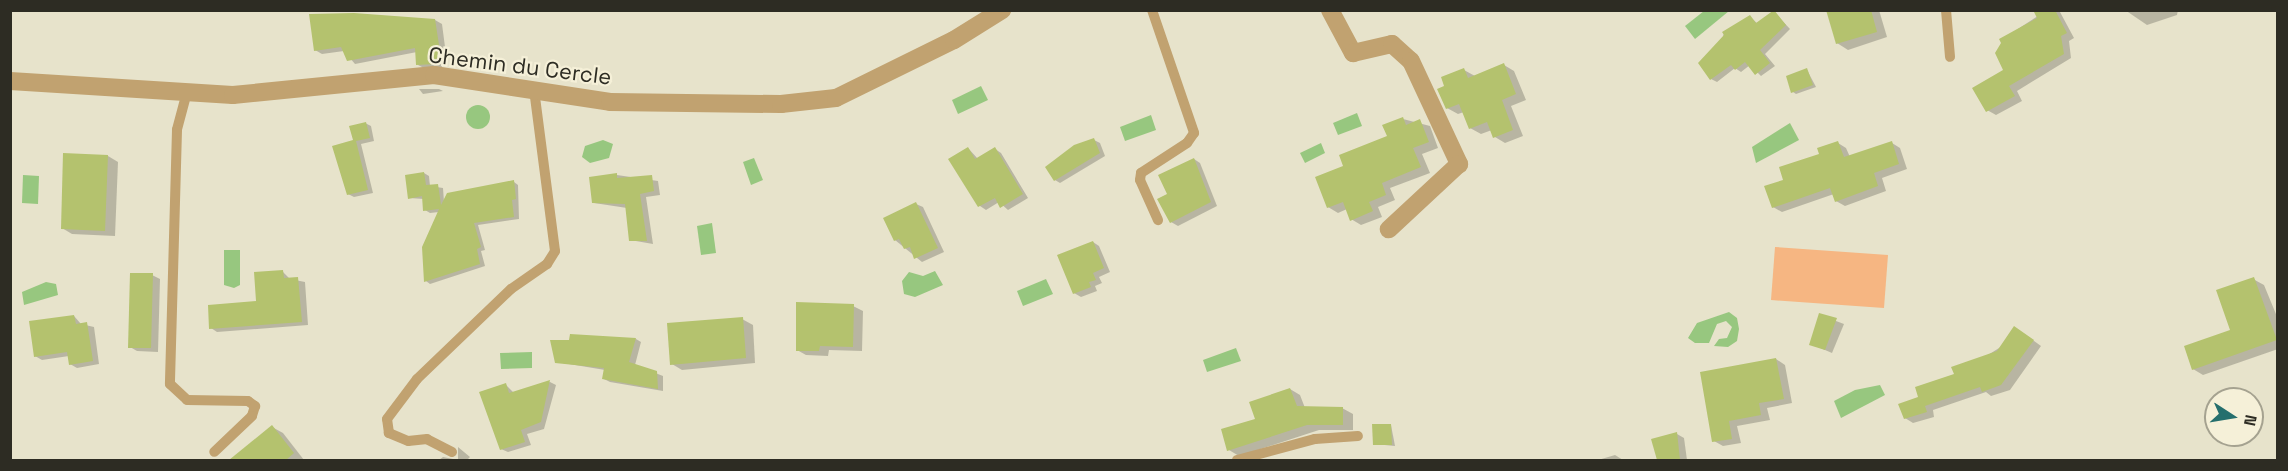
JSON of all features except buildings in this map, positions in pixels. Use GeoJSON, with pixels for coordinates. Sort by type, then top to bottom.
{"type":"FeatureCollection","features":[{"type":"Feature","properties":{"kind":"street","name":"Chemin du Cercle"},"geometry":{"type":"LineString","coordinates":[[10,81],[233,94],[434,75],[622,102],[781,104],[836,98],[954,40],[1002,10]]}},
{"type":"Feature","properties":{"kind":"street"},"geometry":{"type":"LineString","coordinates":[[1330,10],[1353,52],[1392,44],[1411,61],[1459,164],[1389,229]]}},
{"type":"Feature","properties":{"kind":"lane"},"geometry":{"type":"LineString","coordinates":[[1152,10],[1194,133],[1187,143],[1141,173],[1140,180],[1158,220]]}},
{"type":"Feature","properties":{"kind":"lane"},"geometry":{"type":"LineString","coordinates":[[1946,10],[1950,57]]}},
{"type":"Feature","properties":{"kind":"lane"},"geometry":{"type":"LineString","coordinates":[[452,452],[428,439],[408,441],[389,433],[387,419],[417,379],[511,289],[547,264],[555,250],[534,90]]}},
{"type":"Feature","properties":{"kind":"lane"},"geometry":{"type":"LineString","coordinates":[[187,92],[177,130],[170,384],[187,400],[248,401],[255,406],[252,416],[214,452]]}},
{"type":"Feature","properties":{"kind":"lane"},"geometry":{"type":"LineString","coordinates":[[1237,460],[1315,439],[1358,436]]}},
{"type":"Feature","properties":{"kind":"shaded area"},"geometry":{"type":"Polygon","coordinates":[[[1704,11],[1729,11],[1695,39],[1685,26],[1704,11]]]}},
{"type":"Feature","properties":{"kind":"shaded area"},"geometry":{"type":"Polygon","coordinates":[[[981,86],[988,100],[958,114],[952,100],[981,86]]]}},
{"type":"Feature","properties":{"kind":"shaded area"},"geometry":{"type":"Polygon","coordinates":[[[478,105],[486,109],[490,117],[486,125],[478,129],[470,125],[466,117],[470,109],[478,105]]]}},
{"type":"Feature","properties":{"kind":"shaded area"},"geometry":{"type":"Polygon","coordinates":[[[1357,113],[1362,126],[1338,135],[1333,123],[1357,113]]]}},
{"type":"Feature","properties":{"kind":"shaded area"},"geometry":{"type":"Polygon","coordinates":[[[1151,115],[1156,130],[1125,141],[1120,127],[1151,115]]]}},
{"type":"Feature","properties":{"kind":"shaded area"},"geometry":{"type":"Polygon","coordinates":[[[1790,123],[1799,140],[1756,163],[1752,147],[1790,123]]]}},
{"type":"Feature","properties":{"kind":"shaded area"},"geometry":{"type":"Polygon","coordinates":[[[603,140],[613,144],[609,158],[590,163],[582,157],[585,146],[603,140]]]}},
{"type":"Feature","properties":{"kind":"shaded area"},"geometry":{"type":"Polygon","coordinates":[[[1321,143],[1325,153],[1305,163],[1300,153],[1321,143]]]}},
{"type":"Feature","properties":{"kind":"shaded area"},"geometry":{"type":"Polygon","coordinates":[[[754,158],[763,180],[751,185],[743,162],[754,158]]]}},
{"type":"Feature","properties":{"kind":"shaded area"},"geometry":{"type":"Polygon","coordinates":[[[23,175],[39,176],[38,204],[22,203],[23,175]]]}},
{"type":"Feature","properties":{"kind":"shaded area"},"geometry":{"type":"Polygon","coordinates":[[[712,223],[716,253],[701,255],[697,226],[712,223]]]}},
{"type":"Feature","properties":{"kind":"shaded area"},"geometry":{"type":"Polygon","coordinates":[[[1775,247],[1888,255],[1884,308],[1771,300],[1775,247]]]}},
{"type":"Feature","properties":{"kind":"shaded area"},"geometry":{"type":"Polygon","coordinates":[[[224,250],[240,250],[240,285],[234,288],[224,285],[224,250]]]}},
{"type":"Feature","properties":{"kind":"shaded area"},"geometry":{"type":"Polygon","coordinates":[[[935,271],[943,285],[915,297],[904,294],[902,281],[909,272],[923,276],[935,271]]]}},
{"type":"Feature","properties":{"kind":"shaded area"},"geometry":{"type":"Polygon","coordinates":[[[1046,279],[1053,294],[1023,306],[1017,291],[1046,279]]]}},
{"type":"Feature","properties":{"kind":"shaded area"},"geometry":{"type":"Polygon","coordinates":[[[46,282],[56,284],[58,295],[24,305],[22,292],[46,282]]]}},
{"type":"Feature","properties":{"kind":"shaded area"},"geometry":{"type":"Polygon","coordinates":[[[1729,312],[1737,318],[1739,329],[1737,341],[1728,347],[1714,346],[1719,339],[1727,338],[1732,327],[1726,321],[1717,324],[1709,343],[1695,343],[1688,338],[1697,323],[1729,312]]]}},
{"type":"Feature","properties":{"kind":"shaded area"},"geometry":{"type":"Polygon","coordinates":[[[1236,348],[1241,361],[1207,372],[1203,360],[1236,348]]]}},
{"type":"Feature","properties":{"kind":"shaded area"},"geometry":{"type":"Polygon","coordinates":[[[532,352],[532,368],[501,369],[500,353],[532,352]]]}},
{"type":"Feature","properties":{"kind":"shaded area"},"geometry":{"type":"Polygon","coordinates":[[[1880,385],[1885,395],[1841,418],[1834,401],[1855,390],[1880,385]]]}}]}
